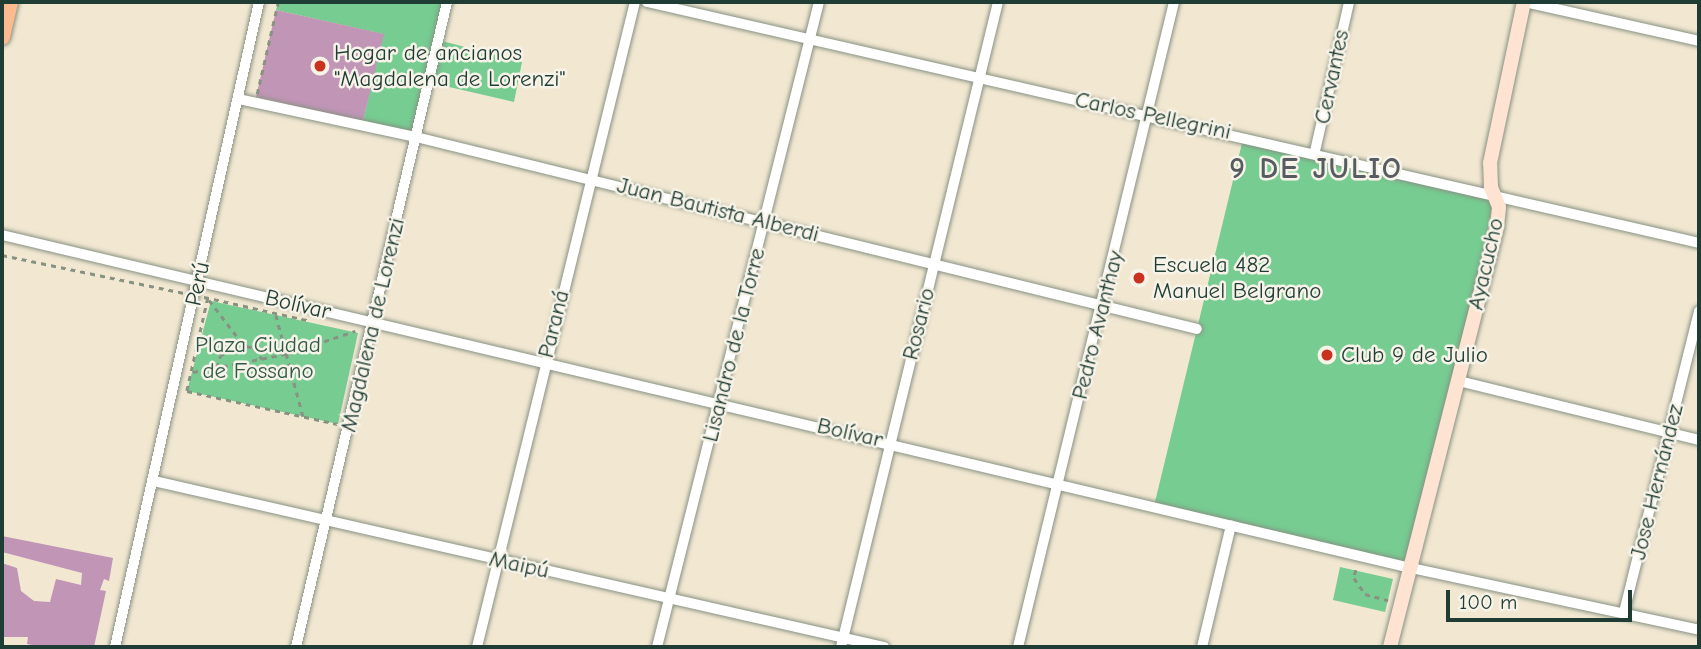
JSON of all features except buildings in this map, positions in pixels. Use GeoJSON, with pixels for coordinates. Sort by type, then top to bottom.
{"type":"FeatureCollection","features":[{"type":"Feature","properties":{"kind":"main road"},"geometry":{"type":"LineString","coordinates":[[2,37],[10,2]]}},
{"type":"Feature","properties":{"kind":"street","name":"Perú"},"geometry":{"type":"LineString","coordinates":[[115,647],[259,2]]}},
{"type":"Feature","properties":{"kind":"street","name":"Magdalena de Lorenzi"},"geometry":{"type":"LineString","coordinates":[[296,647],[447,2]]}},
{"type":"Feature","properties":{"kind":"street","name":"Paraná"},"geometry":{"type":"LineString","coordinates":[[477,647],[635,2]]}},
{"type":"Feature","properties":{"kind":"street","name":"Carlos Pellegrini"},"geometry":{"type":"LineString","coordinates":[[647,2],[978,80],[1150,114],[1699,243]]}},
{"type":"Feature","properties":{"kind":"street","name":"Lisandro de la Torre"},"geometry":{"type":"LineString","coordinates":[[657,647],[819,2]]}},
{"type":"Feature","properties":{"kind":"street","name":"Rosario"},"geometry":{"type":"LineString","coordinates":[[842,643],[998,2]]}},
{"type":"Feature","properties":{"kind":"street","name":"Pedro Avanthay"},"geometry":{"type":"LineString","coordinates":[[1018,647],[1150,114],[1174,2]]}},
{"type":"Feature","properties":{"kind":"street","name":"Cervantes"},"geometry":{"type":"LineString","coordinates":[[1315,152],[1349,2]]}},
{"type":"Feature","properties":{"kind":"street"},"geometry":{"type":"LineString","coordinates":[[1525,2],[1699,41]]}},
{"type":"Feature","properties":{"kind":"street","name":"Ayacucho"},"geometry":{"type":"LineString","coordinates":[[1390,647],[1497,227],[1499,207],[1494,196],[1490,163],[1525,2]]}},
{"type":"Feature","properties":{"kind":"street","name":"Juan Bautista Alberdi"},"geometry":{"type":"LineString","coordinates":[[238,99],[416,137],[934,262],[1197,329]]}},
{"type":"Feature","properties":{"kind":"street","name":"Bolívar"},"geometry":{"type":"LineString","coordinates":[[2,235],[1411,568],[1699,630]]}},
{"type":"Feature","properties":{"kind":"street","name":"Jose Hernández"},"geometry":{"type":"LineString","coordinates":[[1624,612],[1699,311]]}},
{"type":"Feature","properties":{"kind":"street"},"geometry":{"type":"LineString","coordinates":[[1459,380],[1699,440]]}},
{"type":"Feature","properties":{"kind":"street","name":"Maipú"},"geometry":{"type":"LineString","coordinates":[[154,481],[669,597],[842,643],[884,647]]}},
{"type":"Feature","properties":{"kind":"street"},"geometry":{"type":"LineString","coordinates":[[1202,647],[1231,525]]}},
{"type":"Feature","properties":{"kind":"path"},"geometry":{"type":"LineString","coordinates":[[256,97],[278,2]]}},
{"type":"Feature","properties":{"kind":"path"},"geometry":{"type":"LineString","coordinates":[[2,254],[312,320]]}},
{"type":"Feature","properties":{"kind":"path"},"geometry":{"type":"LineString","coordinates":[[198,282],[243,344],[254,348],[262,359]]}},
{"type":"Feature","properties":{"kind":"path"},"geometry":{"type":"LineString","coordinates":[[208,298],[187,391],[338,424],[341,412]]}},
{"type":"Feature","properties":{"kind":"path"},"geometry":{"type":"LineString","coordinates":[[276,314],[303,416]]}},
{"type":"Feature","properties":{"kind":"path"},"geometry":{"type":"LineString","coordinates":[[349,327],[361,329]]}},
{"type":"Feature","properties":{"kind":"path"},"geometry":{"type":"LineString","coordinates":[[191,373],[286,354],[361,329]]}},
{"type":"Feature","properties":{"kind":"path"},"geometry":{"type":"LineString","coordinates":[[358,341],[361,329]]}},
{"type":"Feature","properties":{"kind":"path"},"geometry":{"type":"LineString","coordinates":[[217,368],[224,351],[243,344]]}},
{"type":"Feature","properties":{"kind":"path"},"geometry":{"type":"LineString","coordinates":[[1356,570],[1354,578],[1366,594],[1388,600]]}},
{"type":"Feature","properties":{"kind":"green space"},"geometry":{"type":"Polygon","coordinates":[[[278,2],[444,2],[414,132],[363,121],[383,34],[276,10],[278,2]]]}},
{"type":"Feature","properties":{"kind":"green space"},"geometry":{"type":"Polygon","coordinates":[[[442,41],[522,62],[514,102],[432,83],[442,41]]]}},
{"type":"Feature","properties":{"kind":"green space","name":"Club 9 de Julio"},"geometry":{"type":"Polygon","coordinates":[[[1244,135],[1494,196],[1459,381],[1411,568],[1154,506],[1244,135]]]}},
{"type":"Feature","properties":{"kind":"green space","name":"Plaza Ciudad de Fossano"},"geometry":{"type":"Polygon","coordinates":[[[211,301],[358,333],[338,424],[187,391],[211,301]]]}},
{"type":"Feature","properties":{"kind":"green space"},"geometry":{"type":"Polygon","coordinates":[[[1340,567],[1393,579],[1385,612],[1333,600],[1340,567]]]}},
{"type":"Feature","properties":{"kind":"place","name":"Hogar de ancianos \"Magdalena de Lorenzi\""},"geometry":{"type":"Point","coordinates":[320,66]}},
{"type":"Feature","properties":{"kind":"place","name":"Escuela 482 Manuel Belgrano"},"geometry":{"type":"Point","coordinates":[1139,278]}},
{"type":"Feature","properties":{"kind":"place","name":"Club 9 de Julio"},"geometry":{"type":"Point","coordinates":[1327,355]}},
{"type":"Feature","properties":{"kind":"district","name":"9 DE JULIO"},"geometry":{"type":"Point","coordinates":[1316,169]}}]}
